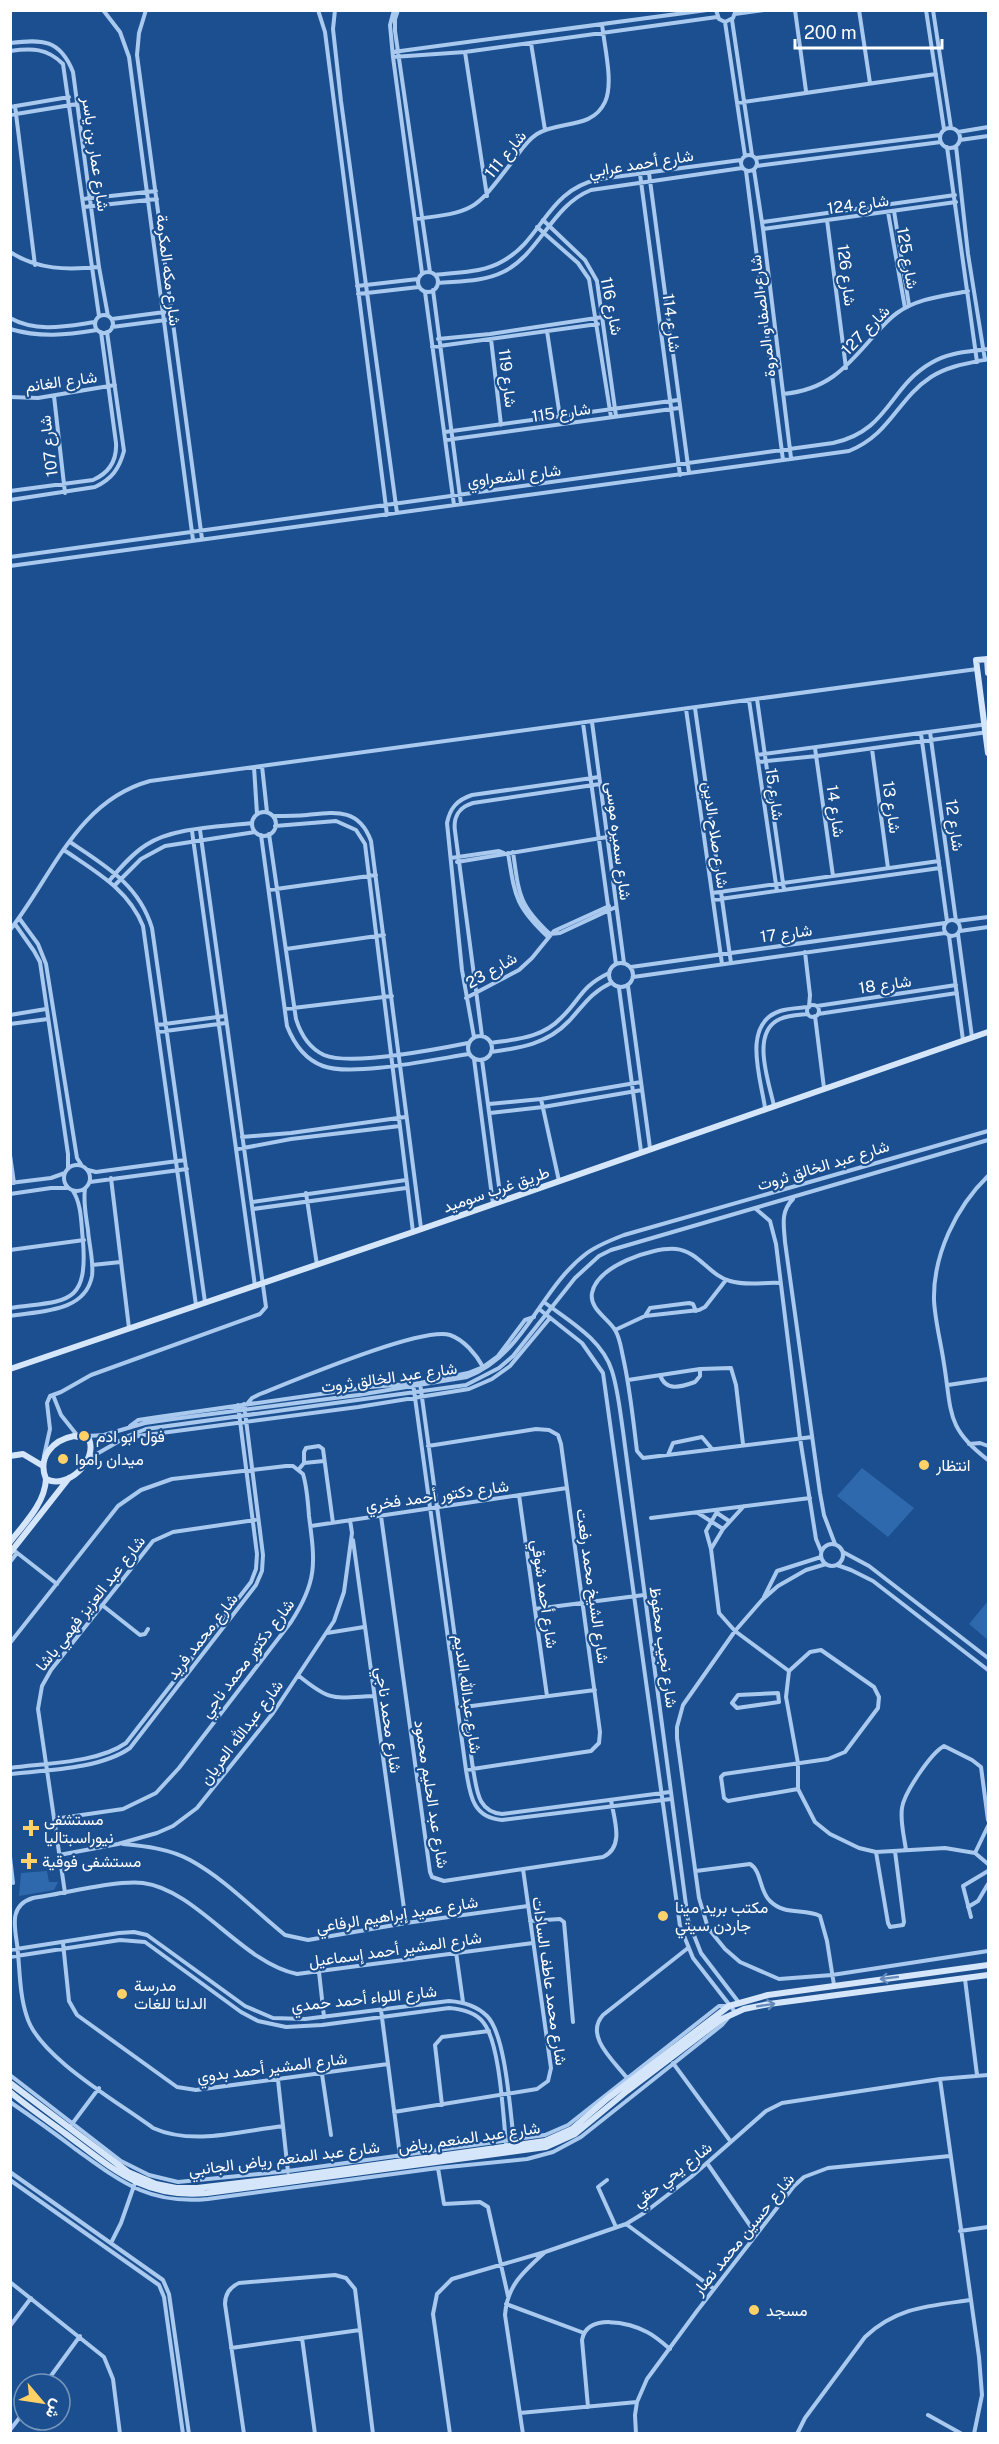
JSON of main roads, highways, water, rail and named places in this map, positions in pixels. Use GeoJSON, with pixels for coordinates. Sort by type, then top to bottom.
{"type":"FeatureCollection","features":[{"type":"Feature","properties":{"kind":"place","name":"فول ابو ادم"},"geometry":{"type":"Point","coordinates":[84,1436]}},
{"type":"Feature","properties":{"kind":"place","name":"ميدان راموا"},"geometry":{"type":"Point","coordinates":[63,1459]}},
{"type":"Feature","properties":{"kind":"place","name":"انتظار"},"geometry":{"type":"Point","coordinates":[924,1465]}},
{"type":"Feature","properties":{"kind":"place","name":"مستشفى نيوراسبتاليا"},"geometry":{"type":"Point","coordinates":[31,1828]}},
{"type":"Feature","properties":{"kind":"place","name":"مستشفى فوقية"},"geometry":{"type":"Point","coordinates":[29,1861]}},
{"type":"Feature","properties":{"kind":"place","name":"مكتب بريد مينا جاردن سيتي"},"geometry":{"type":"Point","coordinates":[663,1916]}},
{"type":"Feature","properties":{"kind":"place","name":"مدرسة الدلتا للغات"},"geometry":{"type":"Point","coordinates":[122,1994]}},
{"type":"Feature","properties":{"kind":"place","name":"مسجد"},"geometry":{"type":"Point","coordinates":[754,2310]}}]}
